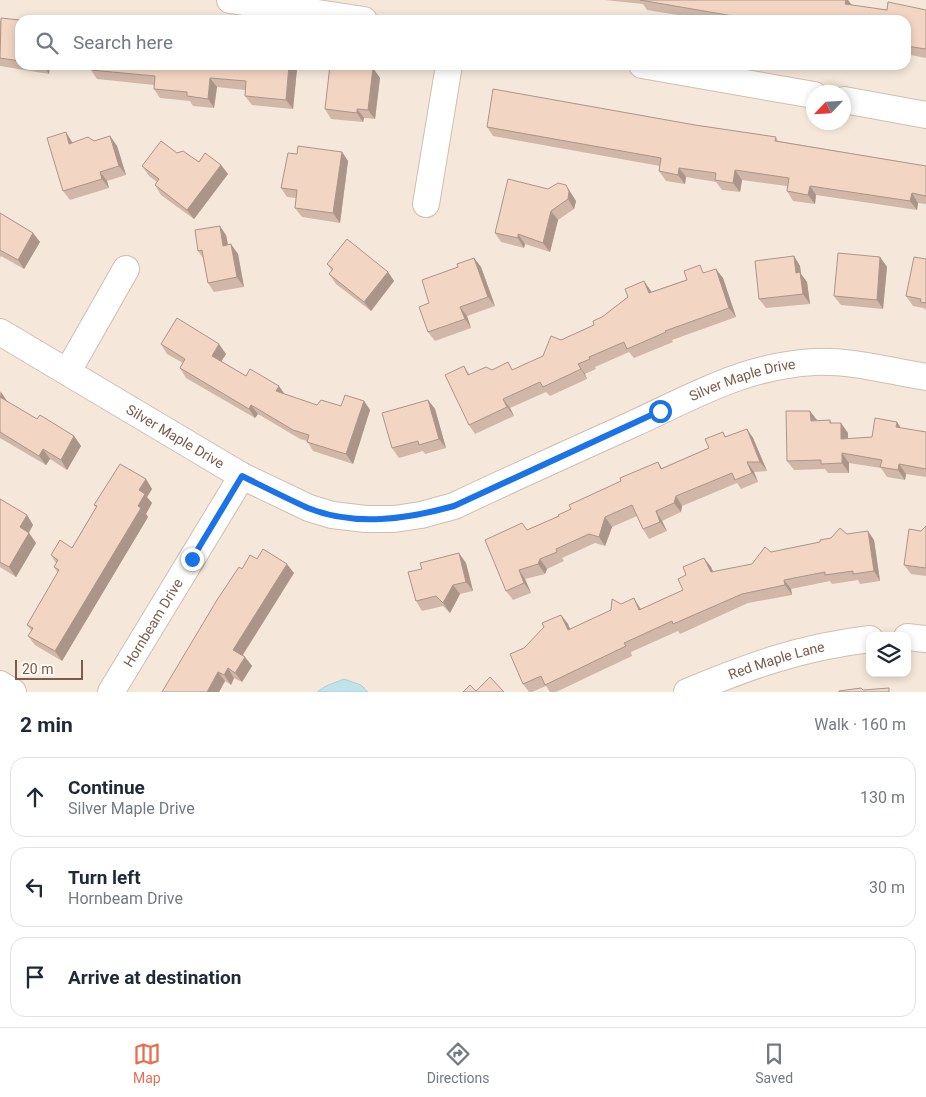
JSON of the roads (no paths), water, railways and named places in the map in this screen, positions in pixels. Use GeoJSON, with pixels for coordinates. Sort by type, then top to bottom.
{"type":"FeatureCollection","features":[{"type":"Feature","properties":{"kind":"street"},"geometry":{"type":"LineString","coordinates":[[230,0],[330,15]]}},
{"type":"Feature","properties":{"kind":"street"},"geometry":{"type":"LineString","coordinates":[[426,204],[448,70]]}},
{"type":"Feature","properties":{"kind":"street"},"geometry":{"type":"LineString","coordinates":[[671,70],[806,94]]}},
{"type":"Feature","properties":{"kind":"street"},"geometry":{"type":"LineString","coordinates":[[851,101],[926,115]]}},
{"type":"Feature","properties":{"kind":"street"},"geometry":{"type":"LineString","coordinates":[[68,371],[126,269]]}},
{"type":"Feature","properties":{"kind":"street","name":"Silver Maple Drive"},"geometry":{"type":"LineString","coordinates":[[0,332],[242,476],[309,508],[332,515],[366,519],[394,519],[421,515],[454,506],[694,394],[738,376],[778,366],[815,362],[852,364],[926,377]]}},
{"type":"Feature","properties":{"kind":"street","name":"Hornbeam Drive"},"geometry":{"type":"LineString","coordinates":[[111,692],[242,476]]}},
{"type":"Feature","properties":{"kind":"street"},"geometry":{"type":"LineString","coordinates":[[911,637],[926,639]]}},
{"type":"Feature","properties":{"kind":"street","name":"Red Maple Lane"},"geometry":{"type":"LineString","coordinates":[[687,692],[736,671],[785,655],[840,642],[866,639]]}},
{"type":"Feature","properties":{"kind":"street"},"geometry":{"type":"LineString","coordinates":[[0,684],[13,692]]}},
{"type":"Feature","properties":{"kind":"water"},"geometry":{"type":"Polygon","coordinates":[[[344,679],[361,685],[368,692],[317,692],[326,686],[344,679]]]}}]}
